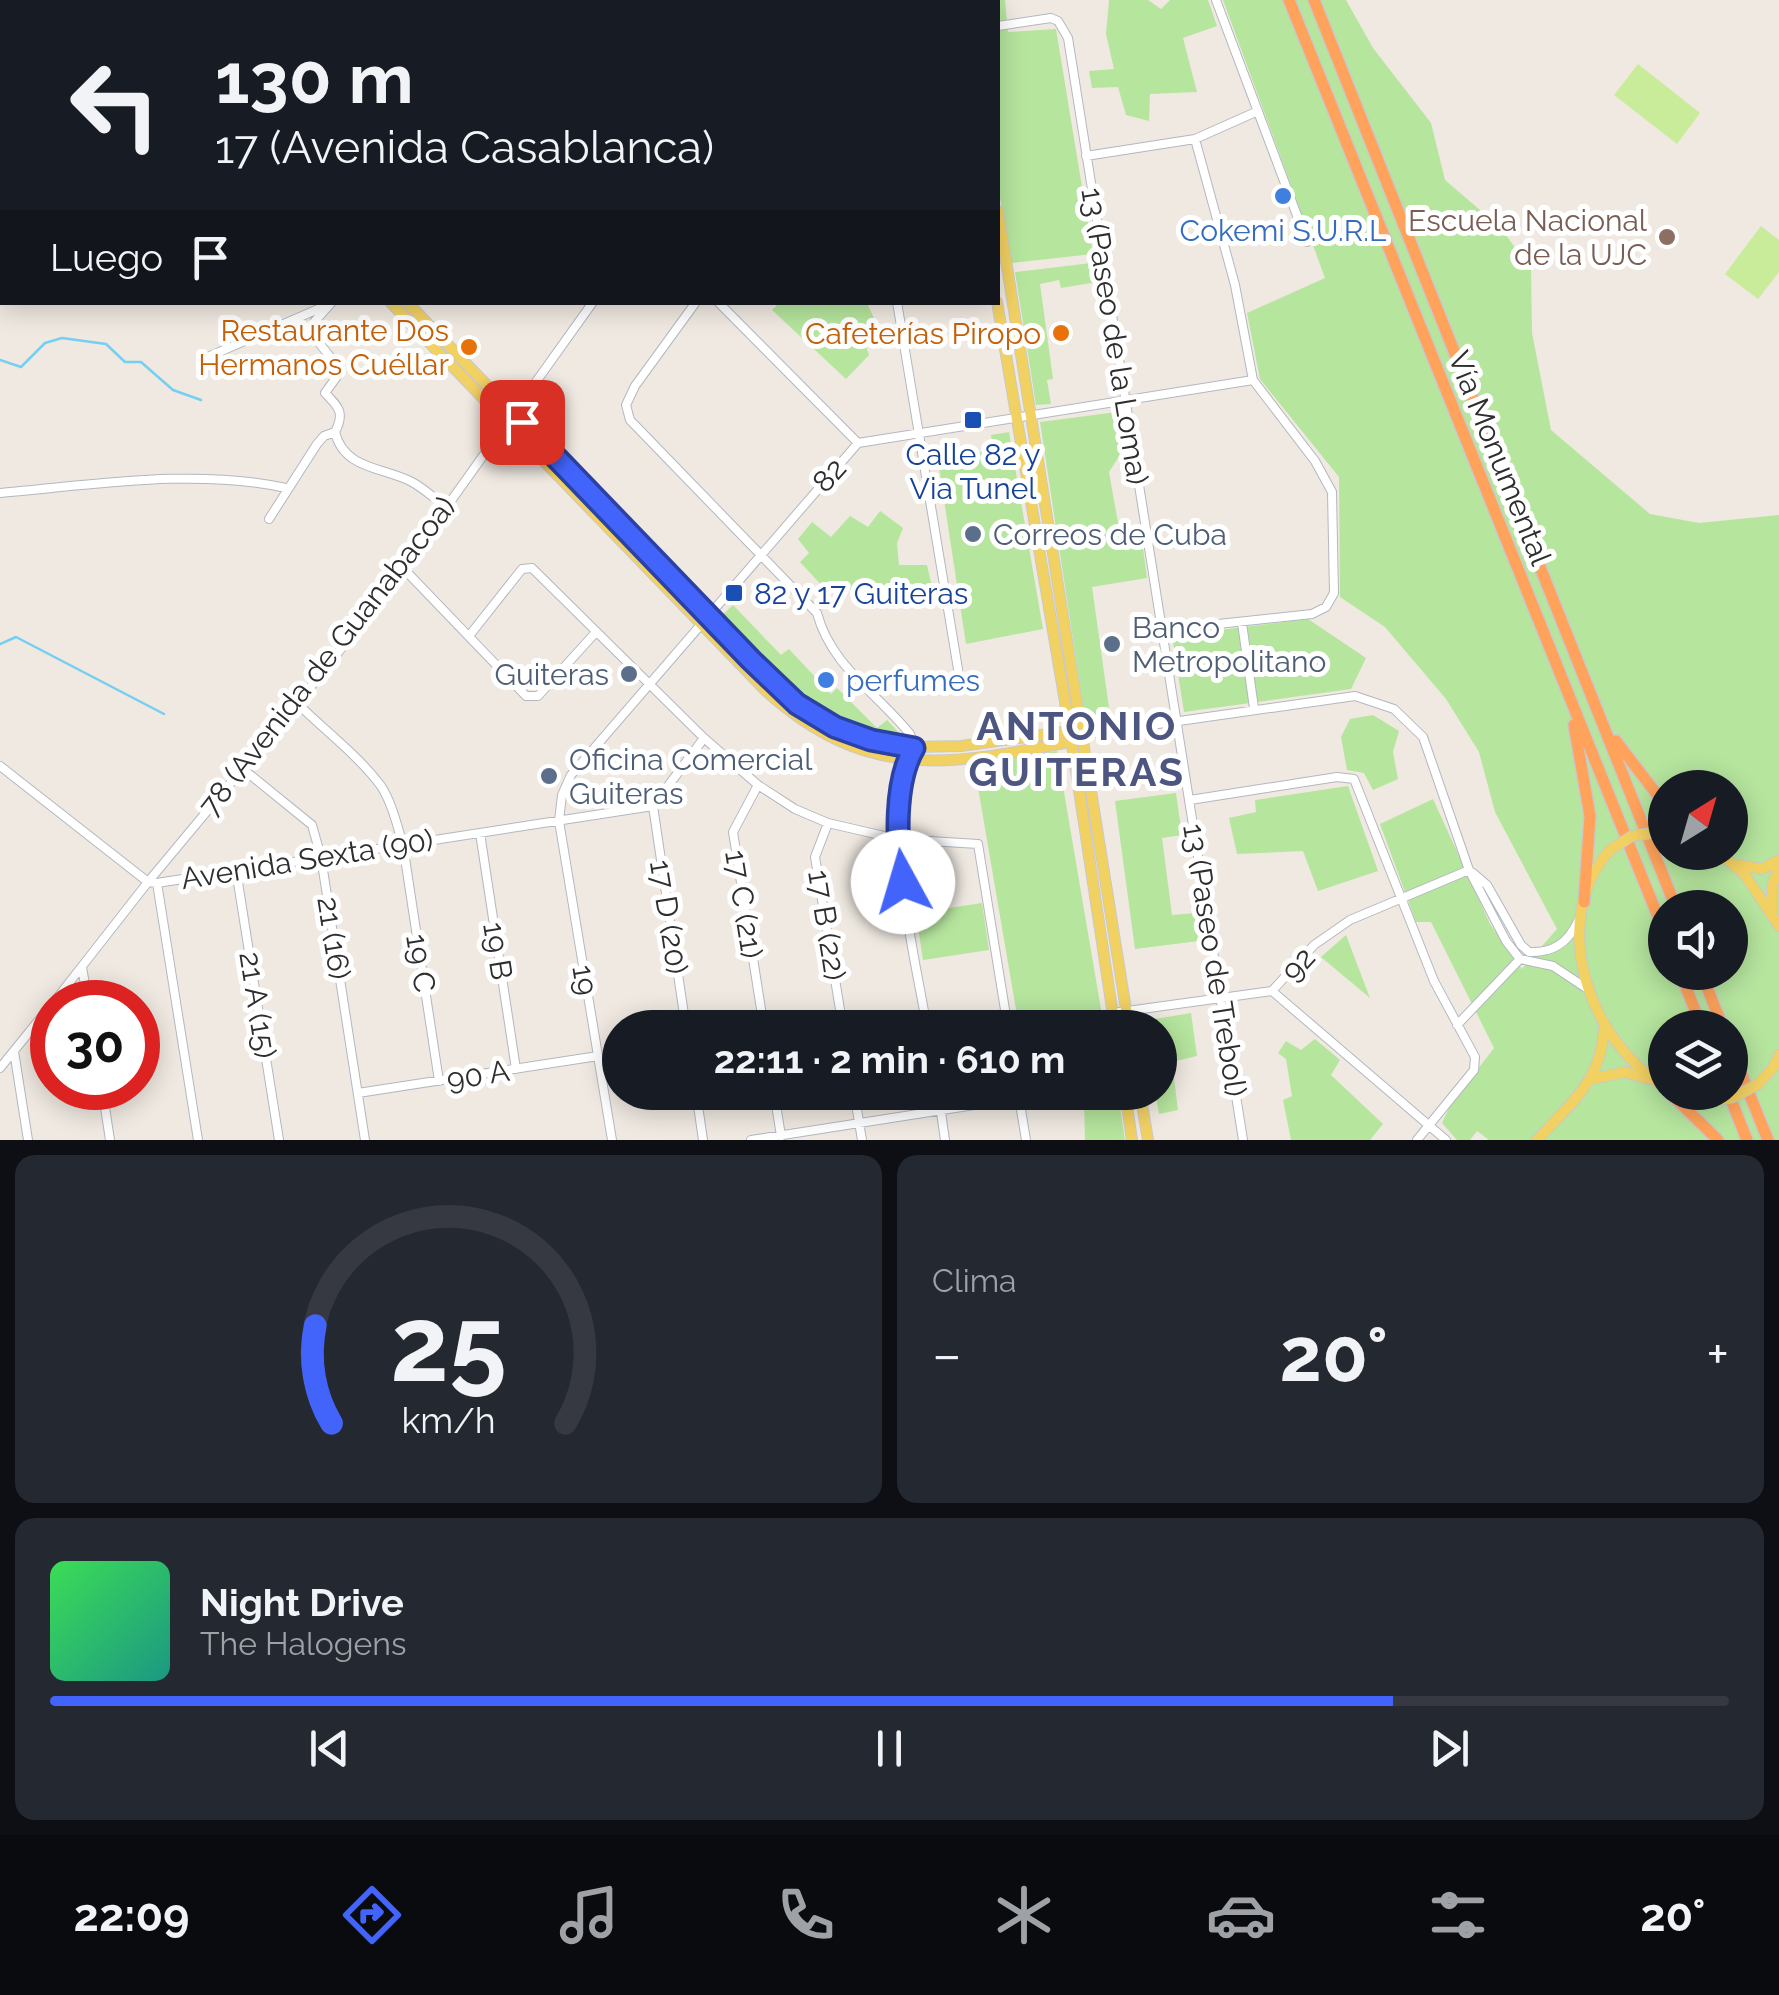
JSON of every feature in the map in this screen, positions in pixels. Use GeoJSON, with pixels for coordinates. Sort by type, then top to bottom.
{"type":"FeatureCollection","features":[{"type":"Feature","properties":{"kind":"highway","name":"Vía Monumental"},"geometry":{"type":"LineString","coordinates":[[1289,0],[1648,892]]}},
{"type":"Feature","properties":{"kind":"highway","name":"Vía Monumental"},"geometry":{"type":"LineString","coordinates":[[1317,0],[1669,890]]}},
{"type":"Feature","properties":{"kind":"highway"},"geometry":{"type":"LineString","coordinates":[[1565,687],[1590,816],[1584,906]]}},
{"type":"Feature","properties":{"kind":"highway"},"geometry":{"type":"LineString","coordinates":[[1597,709],[1648,783]]}},
{"type":"Feature","properties":{"kind":"highway"},"geometry":{"type":"LineString","coordinates":[[1748,1091],[1768,1140]]}},
{"type":"Feature","properties":{"kind":"highway"},"geometry":{"type":"LineString","coordinates":[[1687,1110],[1718,1140]]}},
{"type":"Feature","properties":{"kind":"highway"},"geometry":{"type":"LineString","coordinates":[[1731,1110],[1747,1140]]}},
{"type":"Feature","properties":{"kind":"main road"},"geometry":{"type":"LineString","coordinates":[[1000,224],[1113,1010]]}},
{"type":"Feature","properties":{"kind":"main road"},"geometry":{"type":"LineString","coordinates":[[393,305],[773,683],[816,717],[871,740],[914,748],[1074,736]]}},
{"type":"Feature","properties":{"kind":"main road"},"geometry":{"type":"LineString","coordinates":[[410,305],[700,624],[766,692],[820,734],[860,750],[906,761],[965,760],[1074,736]]}},
{"type":"Feature","properties":{"kind":"main road"},"geometry":{"type":"LineString","coordinates":[[997,305],[1126,1010]]}},
{"type":"Feature","properties":{"kind":"main road"},"geometry":{"type":"LineString","coordinates":[[1648,833],[1632,836],[1596,866],[1584,906],[1581,948],[1586,988],[1604,1026],[1648,1073]]}},
{"type":"Feature","properties":{"kind":"main road"},"geometry":{"type":"LineString","coordinates":[[1748,868],[1762,869],[1779,863]]}},
{"type":"Feature","properties":{"kind":"main road"},"geometry":{"type":"LineString","coordinates":[[1772,912],[1772,887],[1779,863]]}},
{"type":"Feature","properties":{"kind":"main road"},"geometry":{"type":"LineString","coordinates":[[1738,870],[1779,926]]}},
{"type":"Feature","properties":{"kind":"main road"},"geometry":{"type":"LineString","coordinates":[[1537,1140],[1592,1080],[1600,1059],[1604,1026]]}},
{"type":"Feature","properties":{"kind":"main road"},"geometry":{"type":"LineString","coordinates":[[1748,1089],[1773,1068],[1779,1055]]}},
{"type":"Feature","properties":{"kind":"main road"},"geometry":{"type":"LineString","coordinates":[[1592,1080],[1625,1072],[1648,1082]]}},
{"type":"Feature","properties":{"kind":"main road"},"geometry":{"type":"LineString","coordinates":[[1128,1110],[1132,1140]]}},
{"type":"Feature","properties":{"kind":"main road"},"geometry":{"type":"LineString","coordinates":[[1143,1110],[1148,1140]]}},
{"type":"Feature","properties":{"kind":"street"},"geometry":{"type":"LineString","coordinates":[[1216,0],[1306,242]]}},
{"type":"Feature","properties":{"kind":"street","name":"13 (Paseo de la Loma)"},"geometry":{"type":"LineString","coordinates":[[1000,26],[1051,18],[1058,21],[1068,38],[1178,721]]}},
{"type":"Feature","properties":{"kind":"street"},"geometry":{"type":"LineString","coordinates":[[1086,156],[1195,139],[1258,111]]}},
{"type":"Feature","properties":{"kind":"street"},"geometry":{"type":"LineString","coordinates":[[1162,630],[1312,614],[1326,607],[1334,593],[1332,492],[1254,380],[1235,286],[1195,139]]}},
{"type":"Feature","properties":{"kind":"street"},"geometry":{"type":"LineString","coordinates":[[210,356],[326,305]]}},
{"type":"Feature","properties":{"kind":"street"},"geometry":{"type":"LineString","coordinates":[[329,305],[308,330],[339,368],[325,393],[340,408],[338,444],[377,472],[412,482],[444,506]]}},
{"type":"Feature","properties":{"kind":"street","name":"78 (Avenida de Guanabacoa)"},"geometry":{"type":"LineString","coordinates":[[72,980],[403,568],[591,305]]}},
{"type":"Feature","properties":{"kind":"street"},"geometry":{"type":"LineString","coordinates":[[694,305],[635,386],[626,405],[630,420],[817,613],[823,634],[840,662],[908,730],[914,748],[906,761],[897,838],[924,1010]]}},
{"type":"Feature","properties":{"kind":"street"},"geometry":{"type":"LineString","coordinates":[[721,305],[858,443]]}},
{"type":"Feature","properties":{"kind":"street"},"geometry":{"type":"LineString","coordinates":[[898,305],[958,669]]}},
{"type":"Feature","properties":{"kind":"street","name":"82"},"geometry":{"type":"LineString","coordinates":[[559,821],[562,795],[571,775],[858,443],[1254,380]]}},
{"type":"Feature","properties":{"kind":"street"},"geometry":{"type":"LineString","coordinates":[[269,518],[324,436],[336,432]]}},
{"type":"Feature","properties":{"kind":"street"},"geometry":{"type":"LineString","coordinates":[[0,493],[162,480],[241,480],[286,488]]}},
{"type":"Feature","properties":{"kind":"street"},"geometry":{"type":"LineString","coordinates":[[469,636],[528,566],[704,738],[758,785],[795,809],[828,823],[897,838],[978,844],[1005,1010]]}},
{"type":"Feature","properties":{"kind":"street"},"geometry":{"type":"LineString","coordinates":[[403,568],[532,698],[596,632]]}},
{"type":"Feature","properties":{"kind":"street"},"geometry":{"type":"LineString","coordinates":[[1242,622],[1254,708]]}},
{"type":"Feature","properties":{"kind":"street"},"geometry":{"type":"LineString","coordinates":[[1074,736],[1322,699],[1370,699],[1394,709],[1423,737],[1470,870],[1506,942],[1520,960],[1553,966],[1586,988]]}},
{"type":"Feature","properties":{"kind":"street","name":"19 C"},"geometry":{"type":"LineString","coordinates":[[297,703],[382,788],[404,844],[439,1081]]}},
{"type":"Feature","properties":{"kind":"street","name":"13 (Paseo de Trebol)"},"geometry":{"type":"LineString","coordinates":[[1178,721],[1242,1140]]}},
{"type":"Feature","properties":{"kind":"street"},"geometry":{"type":"LineString","coordinates":[[652,806],[704,738]]}},
{"type":"Feature","properties":{"kind":"street","name":"Avenida Sexta (90)"},"geometry":{"type":"LineString","coordinates":[[0,766],[152,882],[652,806]]}},
{"type":"Feature","properties":{"kind":"street","name":"21 (16)"},"geometry":{"type":"LineString","coordinates":[[243,769],[312,825],[322,857],[365,1140]]}},
{"type":"Feature","properties":{"kind":"street"},"geometry":{"type":"LineString","coordinates":[[1190,800],[1337,777],[1354,779],[1434,981],[1475,1057],[1474,1070],[1417,1140]]}},
{"type":"Feature","properties":{"kind":"street","name":"17 C (21)"},"geometry":{"type":"LineString","coordinates":[[758,785],[733,832],[761,1010]]}},
{"type":"Feature","properties":{"kind":"street","name":"17 D (20)"},"geometry":{"type":"LineString","coordinates":[[652,806],[683,1010]]}},
{"type":"Feature","properties":{"kind":"street","name":"19"},"geometry":{"type":"LineString","coordinates":[[559,821],[612,1140]]}},
{"type":"Feature","properties":{"kind":"street","name":"17 B (22)"},"geometry":{"type":"LineString","coordinates":[[828,823],[816,857],[840,1010]]}},
{"type":"Feature","properties":{"kind":"street","name":"19 B"},"geometry":{"type":"LineString","coordinates":[[480,833],[516,1069]]}},
{"type":"Feature","properties":{"kind":"street","name":"21 A (15)"},"geometry":{"type":"LineString","coordinates":[[236,870],[279,1140]]}},
{"type":"Feature","properties":{"kind":"street"},"geometry":{"type":"LineString","coordinates":[[1470,870],[1487,885],[1521,945],[1529,952],[1555,948],[1565,941],[1584,906]]}},
{"type":"Feature","properties":{"kind":"street","name":"92"},"geometry":{"type":"LineString","coordinates":[[1138,1010],[1272,991],[1314,944],[1350,920],[1470,870]]}},
{"type":"Feature","properties":{"kind":"street"},"geometry":{"type":"LineString","coordinates":[[152,882],[198,1140]]}},
{"type":"Feature","properties":{"kind":"street"},"geometry":{"type":"LineString","coordinates":[[1457,1025],[1520,960]]}},
{"type":"Feature","properties":{"kind":"street"},"geometry":{"type":"LineString","coordinates":[[82,967],[84,980]]}},
{"type":"Feature","properties":{"kind":"street"},"geometry":{"type":"LineString","coordinates":[[1272,991],[1446,1140]]}},
{"type":"Feature","properties":{"kind":"street","name":"78 (Avenida de Guanabacoa)"},"geometry":{"type":"LineString","coordinates":[[0,1068],[30,1031]]}},
{"type":"Feature","properties":{"kind":"street"},"geometry":{"type":"LineString","coordinates":[[14,1051],[28,1140]]}},
{"type":"Feature","properties":{"kind":"street","name":"90 A"},"geometry":{"type":"LineString","coordinates":[[358,1094],[598,1056]]}},
{"type":"Feature","properties":{"kind":"street"},"geometry":{"type":"LineString","coordinates":[[105,1110],[110,1140]]}},
{"type":"Feature","properties":{"kind":"street"},"geometry":{"type":"LineString","coordinates":[[699,1110],[704,1140]]}},
{"type":"Feature","properties":{"kind":"street"},"geometry":{"type":"LineString","coordinates":[[777,1110],[781,1138]]}},
{"type":"Feature","properties":{"kind":"street"},"geometry":{"type":"LineString","coordinates":[[857,1110],[862,1140]]}},
{"type":"Feature","properties":{"kind":"street"},"geometry":{"type":"LineString","coordinates":[[750,1140],[941,1110],[946,1140]]}},
{"type":"Feature","properties":{"kind":"street"},"geometry":{"type":"LineString","coordinates":[[1021,1110],[1026,1140]]}},
{"type":"Feature","properties":{"kind":"green space"},"geometry":{"type":"Polygon","coordinates":[[[1000,0],[1005,0],[1008,32],[1056,29],[1093,254],[1011,263],[1000,198],[1000,0]]]}},
{"type":"Feature","properties":{"kind":"green space"},"geometry":{"type":"Polygon","coordinates":[[[1109,0],[1148,0],[1161,9],[1170,0],[1208,0],[1217,26],[1183,38],[1197,92],[1150,94],[1149,121],[1126,115],[1118,87],[1092,88],[1089,71],[1114,69],[1106,34],[1109,0]]]}},
{"type":"Feature","properties":{"kind":"green space"},"geometry":{"type":"Polygon","coordinates":[[[1223,0],[1346,0],[1373,48],[1431,123],[1445,180],[1501,228],[1531,270],[1532,333],[1551,430],[1650,514],[1699,523],[1779,515],[1779,1140],[1489,1140],[1477,1131],[1470,1140],[1457,1140],[1442,1123],[1451,1104],[1494,1048],[1431,922],[1416,922],[1380,824],[1433,799],[1490,924],[1522,969],[1557,929],[1495,812],[1479,752],[1446,699],[1385,627],[1340,597],[1339,477],[1260,379],[1247,313],[1325,278],[1223,0]]]}},
{"type":"Feature","properties":{"kind":"green space"},"geometry":{"type":"Polygon","coordinates":[[[1638,64],[1700,113],[1677,144],[1614,95],[1638,64]]]}},
{"type":"Feature","properties":{"kind":"green space"},"geometry":{"type":"Polygon","coordinates":[[[1761,226],[1779,240],[1779,272],[1758,299],[1725,274],[1761,226]]]}},
{"type":"Feature","properties":{"kind":"green space"},"geometry":{"type":"Polygon","coordinates":[[[1100,262],[1103,281],[1061,288],[1059,280],[1040,284],[1053,379],[1047,380],[1051,404],[1036,405],[1015,272],[1100,262]]]}},
{"type":"Feature","properties":{"kind":"green space"},"geometry":{"type":"Polygon","coordinates":[[[777,305],[868,305],[880,331],[866,346],[869,355],[846,379],[772,310],[777,305]]]}},
{"type":"Feature","properties":{"kind":"green space"},"geometry":{"type":"Polygon","coordinates":[[[1117,412],[1125,447],[1109,472],[1120,534],[1143,548],[1147,578],[1092,587],[1110,715],[1085,719],[1040,422],[1117,412]]]}},
{"type":"Feature","properties":{"kind":"green space"},"geometry":{"type":"Polygon","coordinates":[[[1009,432],[1043,629],[966,644],[938,460],[993,450],[991,435],[1009,432]]]}},
{"type":"Feature","properties":{"kind":"green space"},"geometry":{"type":"Polygon","coordinates":[[[880,511],[903,528],[897,543],[899,565],[927,565],[933,591],[828,592],[800,562],[809,553],[798,539],[812,522],[831,537],[850,516],[868,527],[880,511]]]}},
{"type":"Feature","properties":{"kind":"green space"},"geometry":{"type":"Polygon","coordinates":[[[733,605],[781,655],[789,649],[831,694],[837,688],[877,728],[887,720],[901,735],[896,740],[851,727],[804,701],[720,617],[733,605]]]}},
{"type":"Feature","properties":{"kind":"green space"},"geometry":{"type":"Polygon","coordinates":[[[1308,619],[1366,658],[1351,689],[1184,712],[1172,636],[1308,619]]]}},
{"type":"Feature","properties":{"kind":"green space"},"geometry":{"type":"Polygon","coordinates":[[[1373,715],[1399,731],[1393,752],[1398,779],[1373,790],[1364,773],[1347,770],[1341,737],[1350,719],[1373,715]]]}},
{"type":"Feature","properties":{"kind":"green space"},"geometry":{"type":"Polygon","coordinates":[[[1057,751],[1101,1010],[1016,1010],[974,764],[1057,751]]]}},
{"type":"Feature","properties":{"kind":"green space"},"geometry":{"type":"Polygon","coordinates":[[[1348,786],[1378,871],[1318,891],[1303,851],[1237,854],[1229,818],[1256,812],[1255,800],[1348,786]]]}},
{"type":"Feature","properties":{"kind":"green space"},"geometry":{"type":"Polygon","coordinates":[[[1176,793],[1182,835],[1162,838],[1172,915],[1195,913],[1199,941],[1135,949],[1115,801],[1176,793]]]}},
{"type":"Feature","properties":{"kind":"green space"},"geometry":{"type":"Polygon","coordinates":[[[982,903],[989,950],[923,960],[916,913],[982,903]]]}},
{"type":"Feature","properties":{"kind":"green space"},"geometry":{"type":"Polygon","coordinates":[[[1346,935],[1370,998],[1321,957],[1346,935]]]}},
{"type":"Feature","properties":{"kind":"green space"},"geometry":{"type":"Polygon","coordinates":[[[1191,1013],[1197,1056],[1177,1061],[1177,1015],[1191,1013]]]}},
{"type":"Feature","properties":{"kind":"green space"},"geometry":{"type":"Polygon","coordinates":[[[1315,1039],[1340,1060],[1331,1075],[1383,1124],[1370,1140],[1291,1140],[1283,1100],[1292,1096],[1286,1059],[1278,1053],[1286,1041],[1301,1050],[1315,1039]]]}},
{"type":"Feature","properties":{"kind":"green space"},"geometry":{"type":"Polygon","coordinates":[[[1084,1110],[1120,1110],[1125,1140],[1085,1140],[1084,1110]]]}},
{"type":"Feature","properties":{"kind":"waterway"},"geometry":{"type":"LineString","coordinates":[[0,360],[21,367],[45,343],[62,338],[106,344],[125,362],[141,362],[173,390],[201,400]]}},
{"type":"Feature","properties":{"kind":"waterway"},"geometry":{"type":"LineString","coordinates":[[0,644],[16,637],[164,714]]}},
{"type":"Feature","properties":{"kind":"place","name":"Cokemi S.U.R.L"},"geometry":{"type":"Point","coordinates":[1283,196]}},
{"type":"Feature","properties":{"kind":"place","name":"Escuela Nacional de la UJC"},"geometry":{"type":"Point","coordinates":[1667,237]}},
{"type":"Feature","properties":{"kind":"place","name":"Cafeterías Piropo"},"geometry":{"type":"Point","coordinates":[1061,333]}},
{"type":"Feature","properties":{"kind":"place","name":"Restaurante Dos Hermanos Cuéllar"},"geometry":{"type":"Point","coordinates":[469,347]}},
{"type":"Feature","properties":{"kind":"place","name":"Calle 82 y Via Tunel"},"geometry":{"type":"Point","coordinates":[973,420]}},
{"type":"Feature","properties":{"kind":"place","name":"Correos de Cuba"},"geometry":{"type":"Point","coordinates":[973,534]}},
{"type":"Feature","properties":{"kind":"place","name":"82 y 17 Guiteras"},"geometry":{"type":"Point","coordinates":[734,593]}},
{"type":"Feature","properties":{"kind":"place","name":"Banco Metropolitano"},"geometry":{"type":"Point","coordinates":[1112,644]}},
{"type":"Feature","properties":{"kind":"place","name":"Guiteras"},"geometry":{"type":"Point","coordinates":[629,674]}},
{"type":"Feature","properties":{"kind":"place","name":"perfumes"},"geometry":{"type":"Point","coordinates":[826,680]}},
{"type":"Feature","properties":{"kind":"place","name":"Oficina Comercial Guiteras"},"geometry":{"type":"Point","coordinates":[549,776]}},
{"type":"Feature","properties":{"kind":"district","name":"ANTONIO GUITERAS"},"geometry":{"type":"Point","coordinates":[1077,748]}},
{"type":"Feature","properties":{"kind":"route"},"geometry":{"type":"LineString","coordinates":[[522,422],[797,704],[835,727],[871,740],[914,748],[906,761],[896,844],[903,882]]}}]}
